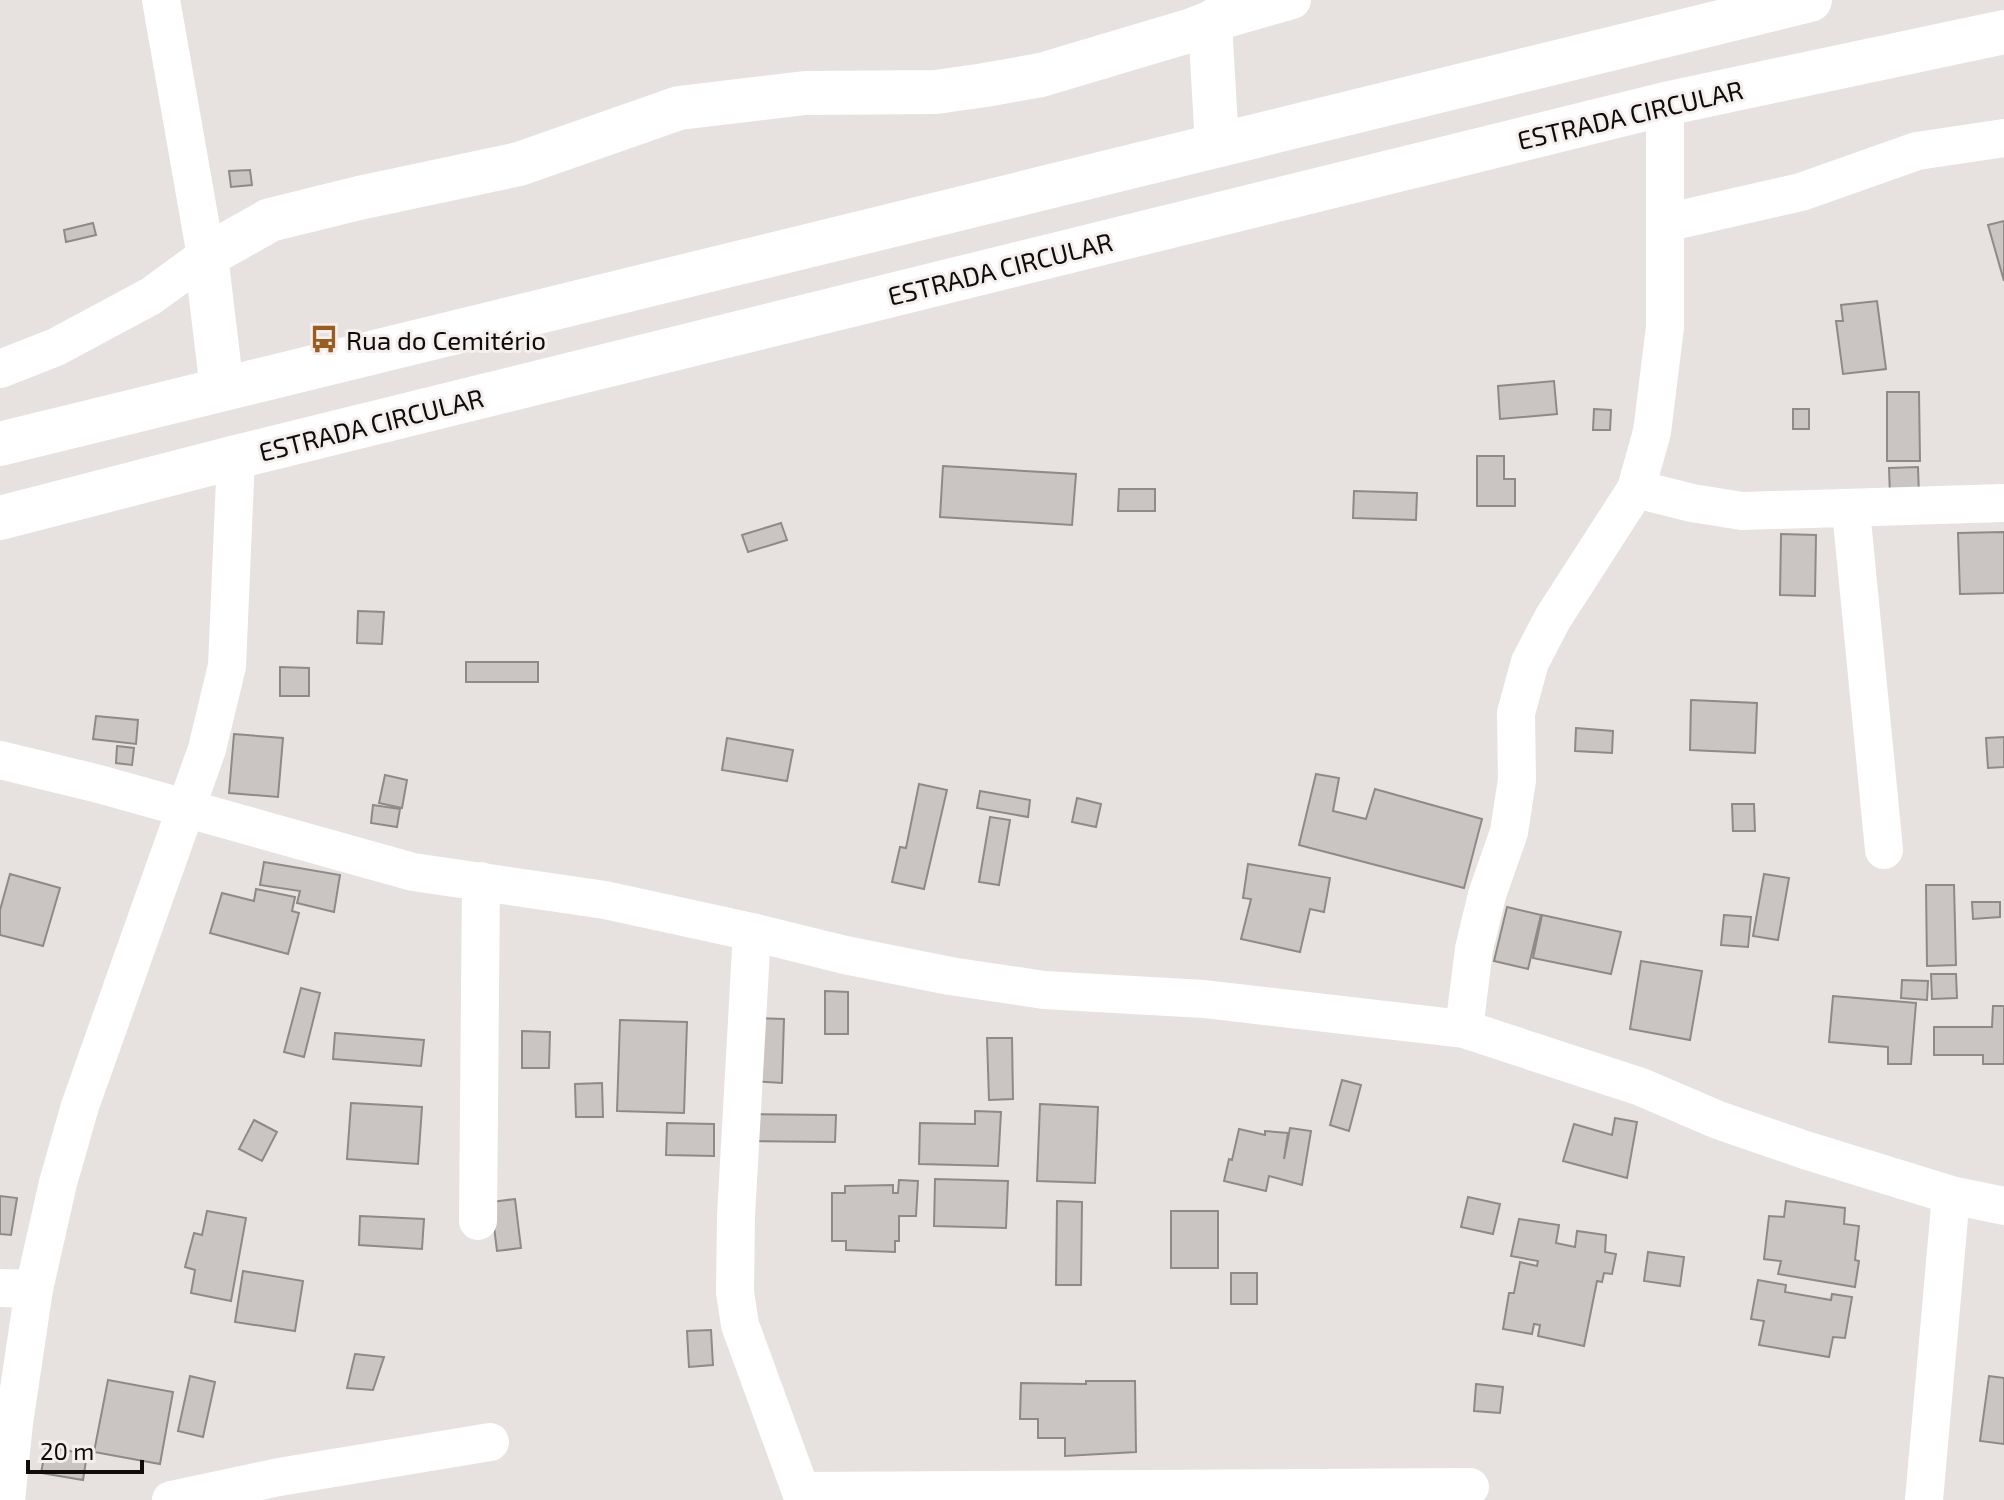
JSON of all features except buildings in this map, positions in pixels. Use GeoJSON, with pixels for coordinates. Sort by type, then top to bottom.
{"type":"FeatureCollection","features":[{"type":"Feature","properties":{"kind":"main road"},"geometry":{"type":"LineString","coordinates":[[222,389],[206,256],[270,220],[519,164],[679,108],[805,93],[936,92],[1041,75],[1210,23],[1250,0]]}},
{"type":"Feature","properties":{"kind":"main road"},"geometry":{"type":"LineString","coordinates":[[0,444],[1810,0]]}},
{"type":"Feature","properties":{"kind":"main road"},"geometry":{"type":"LineString","coordinates":[[1210,23],[1217,145]]}},
{"type":"Feature","properties":{"kind":"main road","name":"ESTRADA CIRCULAR"},"geometry":{"type":"LineString","coordinates":[[0,518],[1665,104],[2004,32]]}},
{"type":"Feature","properties":{"kind":"street"},"geometry":{"type":"LineString","coordinates":[[0,369],[56,347],[151,296],[206,256],[161,0]]}},
{"type":"Feature","properties":{"kind":"street"},"geometry":{"type":"LineString","coordinates":[[1210,23],[1292,0]]}},
{"type":"Feature","properties":{"kind":"street"},"geometry":{"type":"LineString","coordinates":[[1464,1029],[1474,949],[1487,895],[1509,832],[1517,780],[1516,713],[1530,662],[1553,618],[1636,489],[1652,432],[1665,327],[1665,104]]}},
{"type":"Feature","properties":{"kind":"street"},"geometry":{"type":"LineString","coordinates":[[1665,223],[1801,192],[1917,151],[2004,138]]}},
{"type":"Feature","properties":{"kind":"street"},"geometry":{"type":"LineString","coordinates":[[6,1500],[14,1423],[17,1288],[58,1183],[80,1106],[207,749],[227,666],[236,457]]}},
{"type":"Feature","properties":{"kind":"street"},"geometry":{"type":"LineString","coordinates":[[1636,489],[1742,511],[2004,503]]}},
{"type":"Feature","properties":{"kind":"street"},"geometry":{"type":"LineString","coordinates":[[1851,510],[1884,850]]}},
{"type":"Feature","properties":{"kind":"street"},"geometry":{"type":"LineString","coordinates":[[0,760],[99,784],[413,872],[605,900],[845,955],[1044,990],[1204,999],[1464,1029],[1641,1087],[1718,1120],[1805,1150],[1951,1195],[2004,1206]]}},
{"type":"Feature","properties":{"kind":"street"},"geometry":{"type":"LineString","coordinates":[[478,1221],[481,881]]}},
{"type":"Feature","properties":{"kind":"street"},"geometry":{"type":"LineString","coordinates":[[752,932],[736,1216],[735,1292],[740,1325],[803,1496],[1470,1487]]}},
{"type":"Feature","properties":{"kind":"street"},"geometry":{"type":"LineString","coordinates":[[1924,1500],[1951,1195]]}},
{"type":"Feature","properties":{"kind":"street"},"geometry":{"type":"LineString","coordinates":[[171,1500],[279,1477],[490,1442]]}},
{"type":"Feature","properties":{"kind":"place","name":"Rua do Cemitério"},"geometry":{"type":"Point","coordinates":[324,339]}}]}
